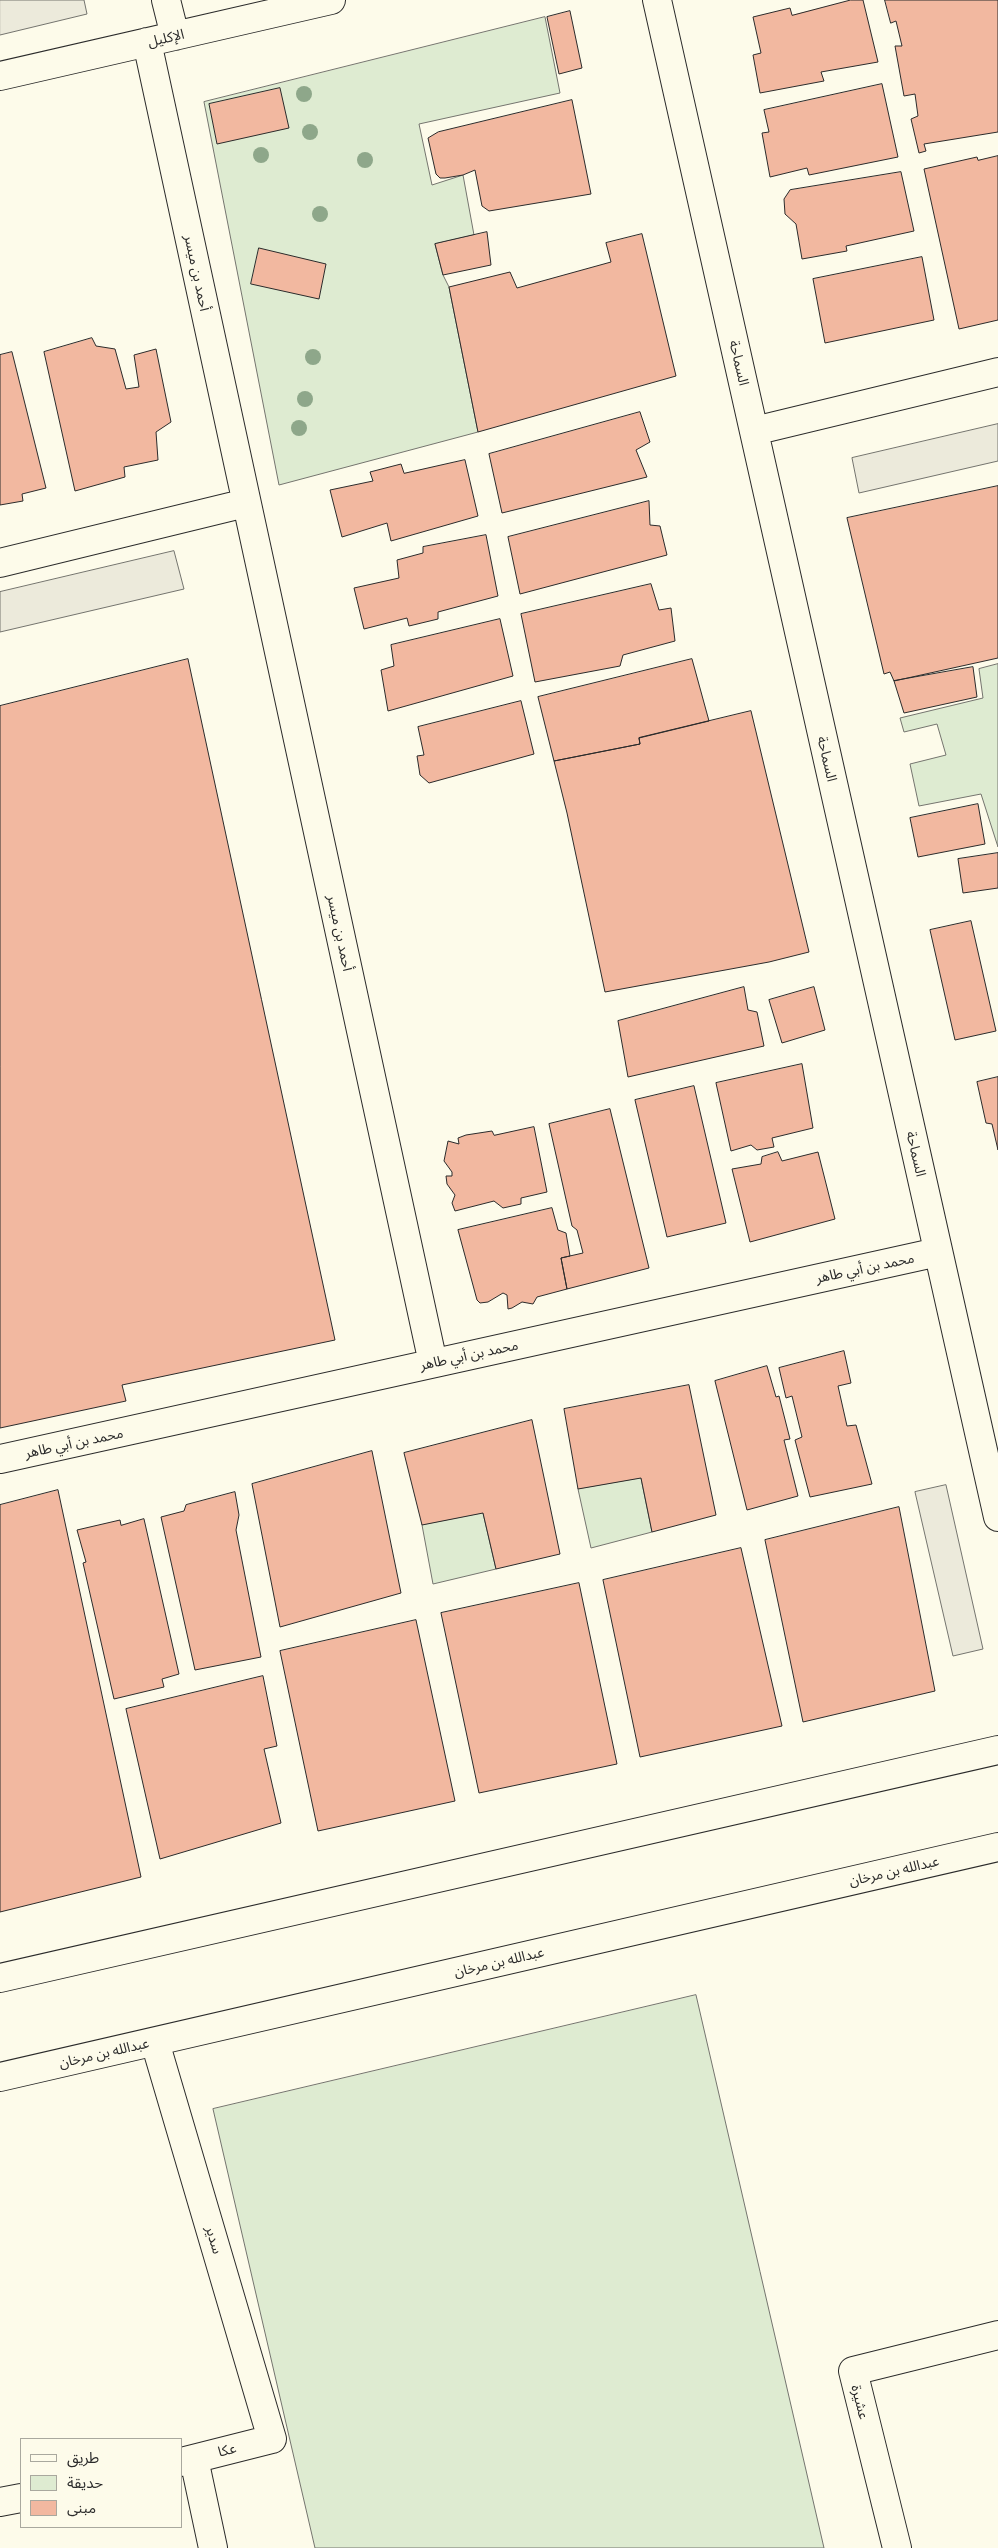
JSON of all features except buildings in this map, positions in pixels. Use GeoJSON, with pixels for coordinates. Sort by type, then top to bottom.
{"type":"FeatureCollection","features":[{"type":"Feature","properties":{"kind":"street"},"geometry":{"type":"LineString","coordinates":[[166,0],[175,36]]}},
{"type":"Feature","properties":{"kind":"street","name":"الإكليل"},"geometry":{"type":"LineString","coordinates":[[0,76],[331,0]]}},
{"type":"Feature","properties":{"kind":"street","name":"السماحة"},"geometry":{"type":"LineString","coordinates":[[657,0],[998,1517]]}},
{"type":"Feature","properties":{"kind":"street","name":"أحمد بن ميسر"},"geometry":{"type":"LineString","coordinates":[[147,42],[433,1363]]}},
{"type":"Feature","properties":{"kind":"street"},"geometry":{"type":"LineString","coordinates":[[754,431],[998,372]]}},
{"type":"Feature","properties":{"kind":"street"},"geometry":{"type":"LineString","coordinates":[[0,563],[246,503]]}},
{"type":"Feature","properties":{"kind":"street","name":"محمد بن أبي طاهر"},"geometry":{"type":"LineString","coordinates":[[0,1459],[938,1252]]}},
{"type":"Feature","properties":{"kind":"street"},"geometry":{"type":"LineString","coordinates":[[0,1978],[998,1750]]}},
{"type":"Feature","properties":{"kind":"street","name":"عبدالله بن مرخان"},"geometry":{"type":"LineString","coordinates":[[0,2077],[998,1847]]}},
{"type":"Feature","properties":{"kind":"street","name":"سدير"},"geometry":{"type":"LineString","coordinates":[[155,2042],[272,2439]]}},
{"type":"Feature","properties":{"kind":"street","name":"عشيرة"},"geometry":{"type":"LineString","coordinates":[[897,2548],[853,2372],[998,2335]]}},
{"type":"Feature","properties":{"kind":"street","name":"عكا"},"geometry":{"type":"LineString","coordinates":[[188,2460],[272,2439]]}},
{"type":"Feature","properties":{"kind":"street"},"geometry":{"type":"LineString","coordinates":[[188,2460],[213,2548]]}},
{"type":"Feature","properties":{"kind":"street"},"geometry":{"type":"LineString","coordinates":[[0,2502],[20,2498]]}},
{"type":"Feature","properties":{"kind":"green space"},"geometry":{"type":"Polygon","coordinates":[[[545,17],[560,93],[419,124],[432,185],[463,175],[474,235],[435,244],[443,275],[449,287],[478,432],[279,485],[204,102],[545,17]]]}},
{"type":"Feature","properties":{"kind":"green space"},"geometry":{"type":"Polygon","coordinates":[[[998,664],[998,847],[981,794],[919,806],[910,764],[946,755],[937,724],[904,732],[900,718],[983,698],[979,669],[998,664]]]}},
{"type":"Feature","properties":{"kind":"green space"},"geometry":{"type":"Polygon","coordinates":[[[641,1478],[652,1532],[591,1548],[578,1489],[641,1478]]]}},
{"type":"Feature","properties":{"kind":"green space"},"geometry":{"type":"Polygon","coordinates":[[[483,1513],[496,1569],[433,1584],[422,1525],[483,1513]]]}},
{"type":"Feature","properties":{"kind":"green space"},"geometry":{"type":"Polygon","coordinates":[[[696,1995],[824,2548],[315,2548],[213,2109],[696,1995]]]}},
{"type":"Feature","properties":{"kind":"shaded area"},"geometry":{"type":"Polygon","coordinates":[[[0,0],[84,0],[87,14],[0,35],[0,0]]]}},
{"type":"Feature","properties":{"kind":"shaded area"},"geometry":{"type":"Polygon","coordinates":[[[998,424],[998,461],[859,493],[852,458],[998,424]]]}},
{"type":"Feature","properties":{"kind":"shaded area"},"geometry":{"type":"Polygon","coordinates":[[[174,551],[184,589],[0,632],[0,592],[174,551]]]}},
{"type":"Feature","properties":{"kind":"shaded area"},"geometry":{"type":"Polygon","coordinates":[[[946,1485],[983,1649],[953,1656],[915,1492],[946,1485]]]}}]}
